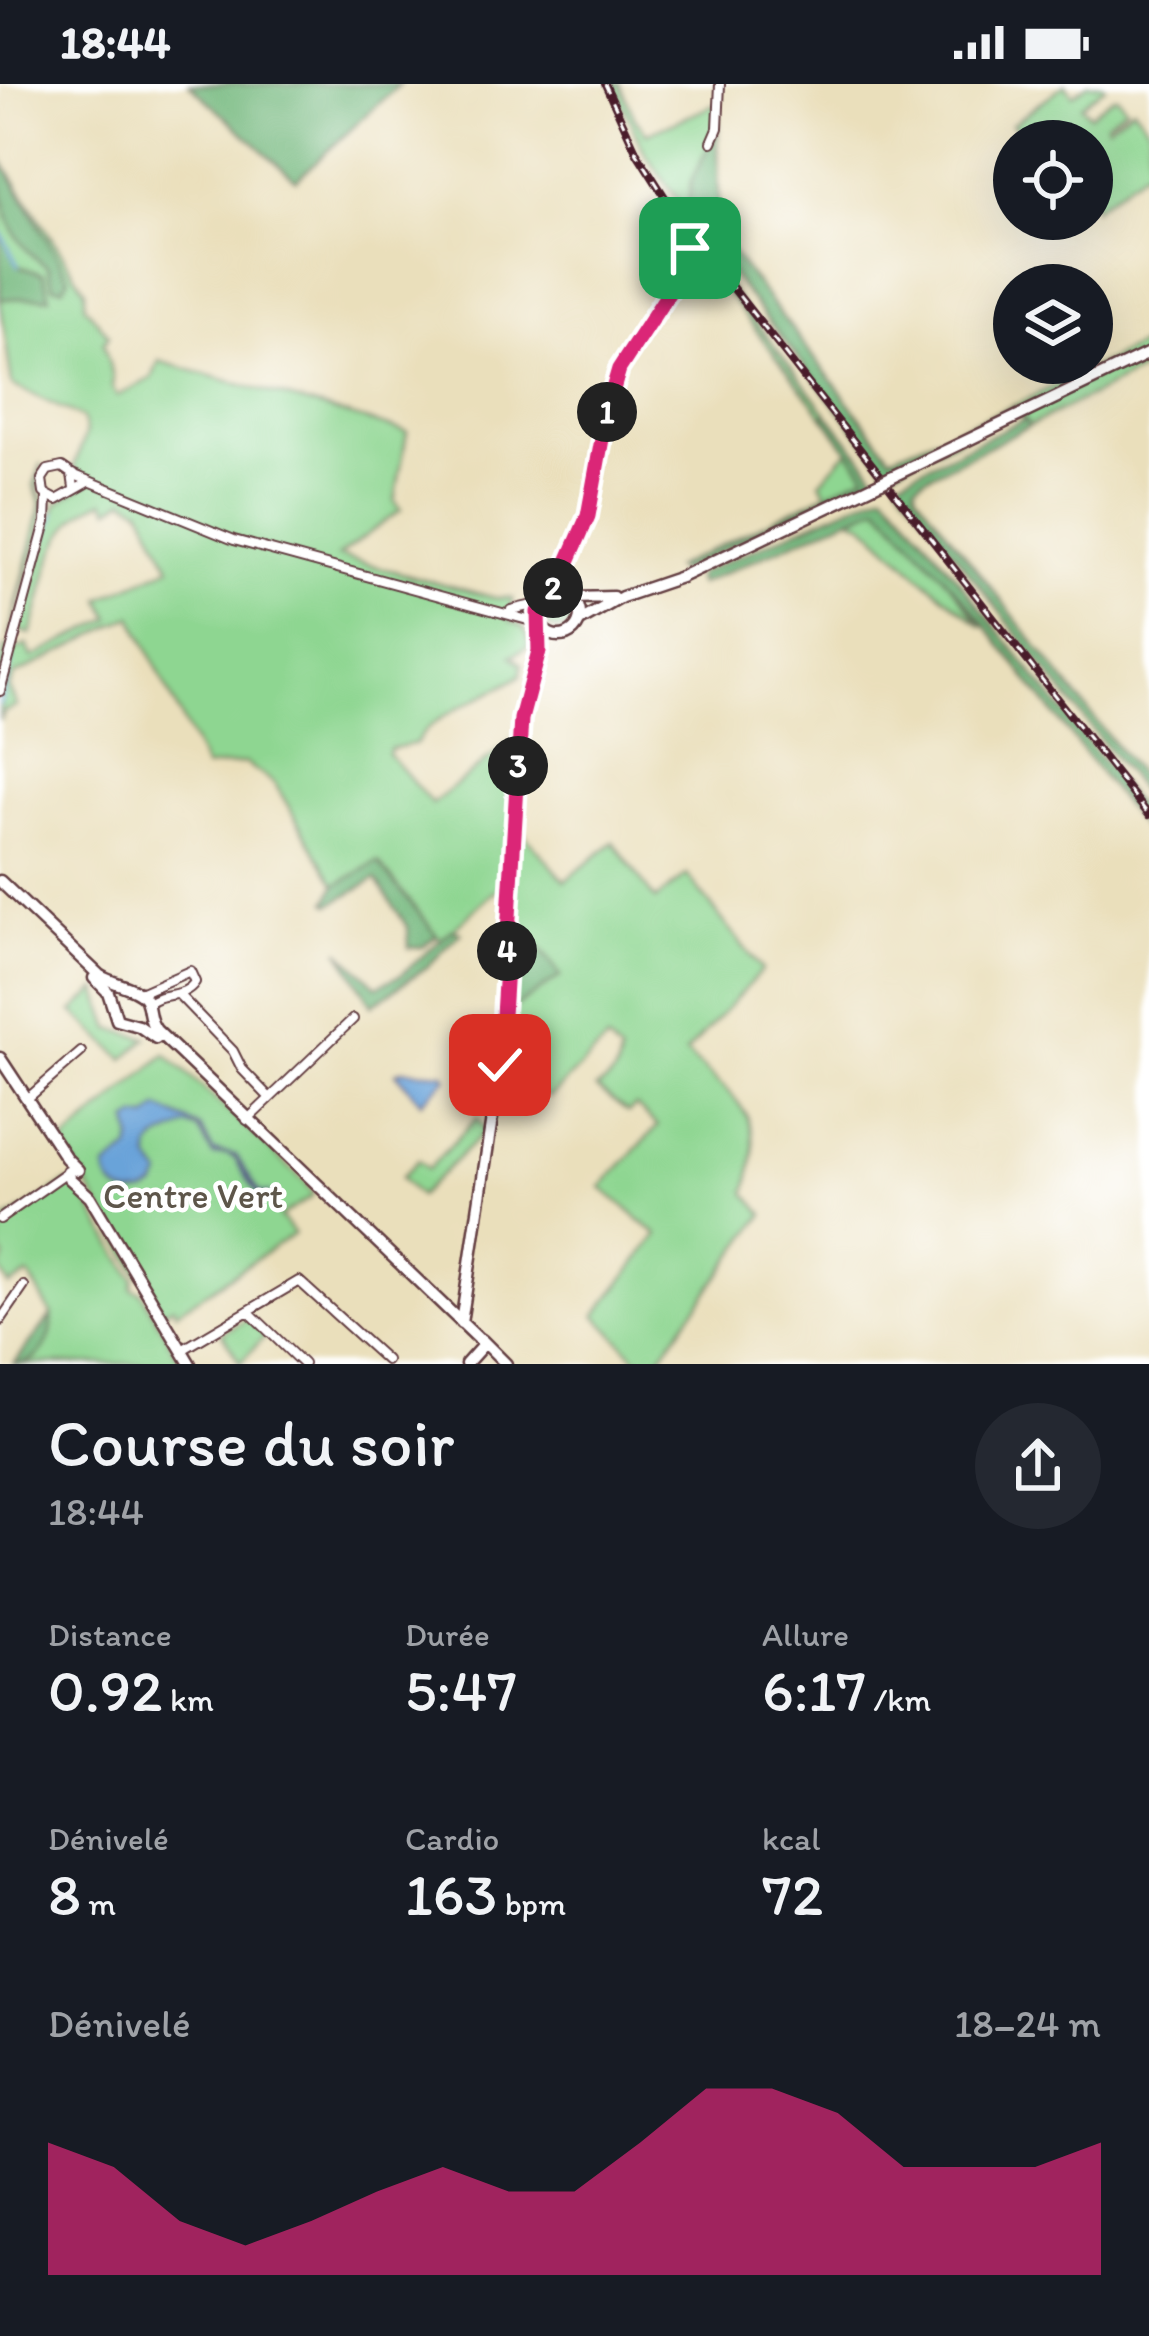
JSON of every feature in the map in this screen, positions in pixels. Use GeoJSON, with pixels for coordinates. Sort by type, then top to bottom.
{"type":"FeatureCollection","features":[{"type":"Feature","properties":{"kind":"street"},"geometry":{"type":"LineString","coordinates":[[712,142],[718,128],[721,84]]}},
{"type":"Feature","properties":{"kind":"street"},"geometry":{"type":"LineString","coordinates":[[457,1319],[467,1291],[501,1060],[521,719],[535,668],[544,600],[566,566],[588,516],[619,369],[673,286],[690,248]]}},
{"type":"Feature","properties":{"kind":"street"},"geometry":{"type":"LineString","coordinates":[[535,668],[580,621],[622,597],[712,563],[1149,353]]}},
{"type":"Feature","properties":{"kind":"street"},"geometry":{"type":"LineString","coordinates":[[0,691],[46,522],[47,496],[41,482],[48,470],[62,467],[89,483],[109,486],[234,540],[504,611],[564,636]]}},
{"type":"Feature","properties":{"kind":"street"},"geometry":{"type":"LineString","coordinates":[[72,474],[74,488]]}},
{"type":"Feature","properties":{"kind":"street"},"geometry":{"type":"LineString","coordinates":[[46,522],[61,499],[89,483]]}},
{"type":"Feature","properties":{"kind":"street"},"geometry":{"type":"LineString","coordinates":[[47,496],[61,499]]}},
{"type":"Feature","properties":{"kind":"street"},"geometry":{"type":"LineString","coordinates":[[566,566],[580,621]]}},
{"type":"Feature","properties":{"kind":"street"},"geometry":{"type":"LineString","coordinates":[[504,611],[556,593],[572,598],[622,597]]}},
{"type":"Feature","properties":{"kind":"street"},"geometry":{"type":"LineString","coordinates":[[0,885],[103,978],[134,991],[156,1030],[506,1364]]}},
{"type":"Feature","properties":{"kind":"street"},"geometry":{"type":"LineString","coordinates":[[0,885],[97,980],[112,1002],[117,1021],[152,1034],[297,1168]]}},
{"type":"Feature","properties":{"kind":"street"},"geometry":{"type":"LineString","coordinates":[[112,1002],[118,993],[188,970],[194,986],[179,994],[160,995],[135,1025]]}},
{"type":"Feature","properties":{"kind":"street"},"geometry":{"type":"LineString","coordinates":[[179,994],[233,1051],[265,1099]]}},
{"type":"Feature","properties":{"kind":"street"},"geometry":{"type":"LineString","coordinates":[[250,1120],[265,1099],[352,1018]]}},
{"type":"Feature","properties":{"kind":"street"},"geometry":{"type":"LineString","coordinates":[[28,1098],[81,1052]]}},
{"type":"Feature","properties":{"kind":"street"},"geometry":{"type":"LineString","coordinates":[[0,1058],[190,1364]]}},
{"type":"Feature","properties":{"kind":"street"},"geometry":{"type":"LineString","coordinates":[[233,1107],[265,1099]]}},
{"type":"Feature","properties":{"kind":"street"},"geometry":{"type":"LineString","coordinates":[[0,1219],[71,1172]]}},
{"type":"Feature","properties":{"kind":"street"},"geometry":{"type":"LineString","coordinates":[[182,1350],[302,1281],[386,1360]]}},
{"type":"Feature","properties":{"kind":"street"},"geometry":{"type":"LineString","coordinates":[[0,1321],[24,1286]]}},
{"type":"Feature","properties":{"kind":"street"},"geometry":{"type":"LineString","coordinates":[[248,1311],[303,1364]]}},
{"type":"Feature","properties":{"kind":"street"},"geometry":{"type":"LineString","coordinates":[[466,1364],[488,1348]]}},
{"type":"Feature","properties":{"kind":"street"},"geometry":{"type":"LineString","coordinates":[[476,1364],[488,1348]]}},
{"type":"Feature","properties":{"kind":"green space"},"geometry":{"type":"Polygon","coordinates":[[[189,84],[400,84],[296,180],[189,84]]]}},
{"type":"Feature","properties":{"kind":"green space"},"geometry":{"type":"Polygon","coordinates":[[[612,84],[620,84],[647,134],[719,103],[718,128],[690,200],[682,206],[645,153],[612,84]]]}},
{"type":"Feature","properties":{"kind":"green space"},"geometry":{"type":"Polygon","coordinates":[[[1065,84],[1073,95],[1088,84],[1103,84],[1081,105],[1089,115],[1113,97],[1126,107],[1109,120],[1017,120],[1065,84]]]}},
{"type":"Feature","properties":{"kind":"green space"},"geometry":{"type":"Polygon","coordinates":[[[1133,107],[1149,127],[1149,167],[1113,194],[1113,122],[1133,107]]]}},
{"type":"Feature","properties":{"kind":"green space"},"geometry":{"type":"Polygon","coordinates":[[[718,128],[719,223],[727,246],[891,456],[1013,406],[1019,410],[889,472],[708,246],[703,231],[682,206],[689,200],[691,181],[718,128]]]}},
{"type":"Feature","properties":{"kind":"green space"},"geometry":{"type":"Polygon","coordinates":[[[0,157],[85,290],[85,306],[109,335],[103,343],[117,396],[152,378],[159,361],[407,432],[395,501],[401,510],[338,556],[495,598],[512,598],[510,621],[525,629],[529,641],[529,646],[512,656],[522,664],[521,675],[448,714],[417,743],[389,749],[388,754],[432,804],[515,738],[515,824],[565,881],[614,842],[655,900],[687,875],[762,970],[686,1053],[744,1112],[754,1145],[746,1193],[764,1214],[655,1364],[637,1359],[596,1315],[658,1235],[601,1187],[658,1126],[636,1106],[628,1112],[596,1088],[611,1079],[618,1066],[620,1054],[607,1041],[549,1098],[510,1064],[500,1065],[504,1015],[560,976],[510,908],[511,883],[494,892],[441,940],[378,862],[336,885],[275,784],[245,763],[205,768],[132,616],[14,676],[9,688],[17,706],[4,712],[0,721],[5,648],[27,645],[32,658],[111,618],[101,599],[170,567],[142,509],[125,499],[110,509],[105,501],[86,510],[61,538],[31,634],[18,630],[57,503],[88,483],[74,467],[86,432],[82,418],[12,385],[0,299],[49,297],[18,266],[0,231],[0,157]]]}},
{"type":"Feature","properties":{"kind":"green space"},"geometry":{"type":"Polygon","coordinates":[[[0,157],[69,278],[63,288],[53,286],[48,267],[15,233],[2,190],[0,157]]]}},
{"type":"Feature","properties":{"kind":"green space"},"geometry":{"type":"Polygon","coordinates":[[[0,231],[18,266],[43,274],[50,297],[0,299],[0,231]]]}},
{"type":"Feature","properties":{"kind":"green space"},"geometry":{"type":"Polygon","coordinates":[[[704,257],[827,413],[823,416],[708,269],[704,257]]]}},
{"type":"Feature","properties":{"kind":"green space"},"geometry":{"type":"Polygon","coordinates":[[[1149,341],[1149,367],[1029,426],[1013,406],[1059,384],[1113,384],[1113,358],[1149,341]]]}},
{"type":"Feature","properties":{"kind":"green space"},"geometry":{"type":"Polygon","coordinates":[[[827,413],[876,475],[678,572],[674,568],[866,474],[823,416],[827,413]]]}},
{"type":"Feature","properties":{"kind":"green space"},"geometry":{"type":"Polygon","coordinates":[[[1025,419],[1029,426],[924,478],[916,484],[916,492],[1149,788],[1149,802],[897,480],[1025,419]]]}},
{"type":"Feature","properties":{"kind":"green space"},"geometry":{"type":"Polygon","coordinates":[[[848,450],[867,474],[827,493],[820,482],[848,450]]]}},
{"type":"Feature","properties":{"kind":"green space"},"geometry":{"type":"Polygon","coordinates":[[[42,463],[38,489],[45,503],[40,532],[8,639],[41,505],[34,485],[42,463]]]}},
{"type":"Feature","properties":{"kind":"green space"},"geometry":{"type":"Polygon","coordinates":[[[884,491],[1149,820],[1149,837],[973,609],[879,505],[699,584],[696,579],[698,574],[884,491]]]}},
{"type":"Feature","properties":{"kind":"green space"},"geometry":{"type":"Polygon","coordinates":[[[879,505],[948,580],[983,627],[865,524],[852,518],[879,505]]]}},
{"type":"Feature","properties":{"kind":"green space"},"geometry":{"type":"Polygon","coordinates":[[[559,598],[571,602],[575,614],[571,626],[559,630],[547,626],[543,614],[547,602],[559,598]]]}},
{"type":"Feature","properties":{"kind":"green space"},"geometry":{"type":"Polygon","coordinates":[[[378,862],[437,935],[422,947],[409,948],[408,928],[376,879],[327,902],[336,885],[378,862]]]}},
{"type":"Feature","properties":{"kind":"green space"},"geometry":{"type":"Polygon","coordinates":[[[510,908],[561,976],[504,1015],[510,908]]]}},
{"type":"Feature","properties":{"kind":"green space"},"geometry":{"type":"Polygon","coordinates":[[[453,929],[461,933],[428,966],[372,1005],[339,950],[377,986],[401,975],[453,929]]]}},
{"type":"Feature","properties":{"kind":"green space"},"geometry":{"type":"Polygon","coordinates":[[[97,990],[111,1029],[147,1038],[124,1059],[73,1012],[97,990]]]}},
{"type":"Feature","properties":{"kind":"green space","name":"Centre Vert"},"geometry":{"type":"Polygon","coordinates":[[[166,1054],[306,1183],[313,1196],[280,1217],[294,1234],[176,1312],[174,1306],[162,1312],[148,1289],[150,1278],[139,1275],[65,1147],[66,1141],[166,1054]]]}},
{"type":"Feature","properties":{"kind":"green space"},"geometry":{"type":"Polygon","coordinates":[[[477,1118],[485,1131],[419,1196],[401,1178],[418,1160],[428,1169],[477,1118]]]}},
{"type":"Feature","properties":{"kind":"green space"},"geometry":{"type":"Polygon","coordinates":[[[68,1182],[79,1189],[134,1279],[132,1289],[141,1292],[182,1364],[14,1364],[52,1315],[29,1275],[9,1286],[0,1270],[5,1258],[0,1250],[0,1224],[68,1182]]]}},
{"type":"Feature","properties":{"kind":"green space"},"geometry":{"type":"Polygon","coordinates":[[[52,1315],[44,1349],[32,1360],[14,1364],[52,1315]]]}},
{"type":"Feature","properties":{"kind":"green space"},"geometry":{"type":"Polygon","coordinates":[[[248,1319],[265,1336],[240,1363],[222,1333],[248,1319]]]}},
{"type":"Feature","properties":{"kind":"water"},"geometry":{"type":"Polygon","coordinates":[[[396,1073],[444,1073],[447,1078],[421,1102],[396,1073]]]}},
{"type":"Feature","properties":{"kind":"water"},"geometry":{"type":"Polygon","coordinates":[[[159,1108],[201,1128],[213,1151],[236,1155],[260,1193],[271,1193],[260,1197],[236,1159],[213,1155],[198,1129],[187,1126],[150,1149],[150,1161],[162,1176],[155,1188],[139,1194],[117,1189],[106,1168],[130,1150],[129,1122],[148,1118],[159,1108]]]}},
{"type":"Feature","properties":{"kind":"waterway"},"geometry":{"type":"LineString","coordinates":[[0,231],[18,266]]}},
{"type":"Feature","properties":{"kind":"waterway"},"geometry":{"type":"LineString","coordinates":[[46,538],[55,513]]}},
{"type":"Feature","properties":{"kind":"waterway"},"geometry":{"type":"LineString","coordinates":[[0,704],[12,660]]}},
{"type":"Feature","properties":{"kind":"railway"},"geometry":{"type":"LineString","coordinates":[[605,84],[637,153],[680,221],[1149,815]]}},
{"type":"Feature","properties":{"kind":"route"},"geometry":{"type":"LineString","coordinates":[[500,1065],[521,719],[539,651],[542,627],[538,612],[588,516],[619,369],[673,286],[690,248]]}}]}
